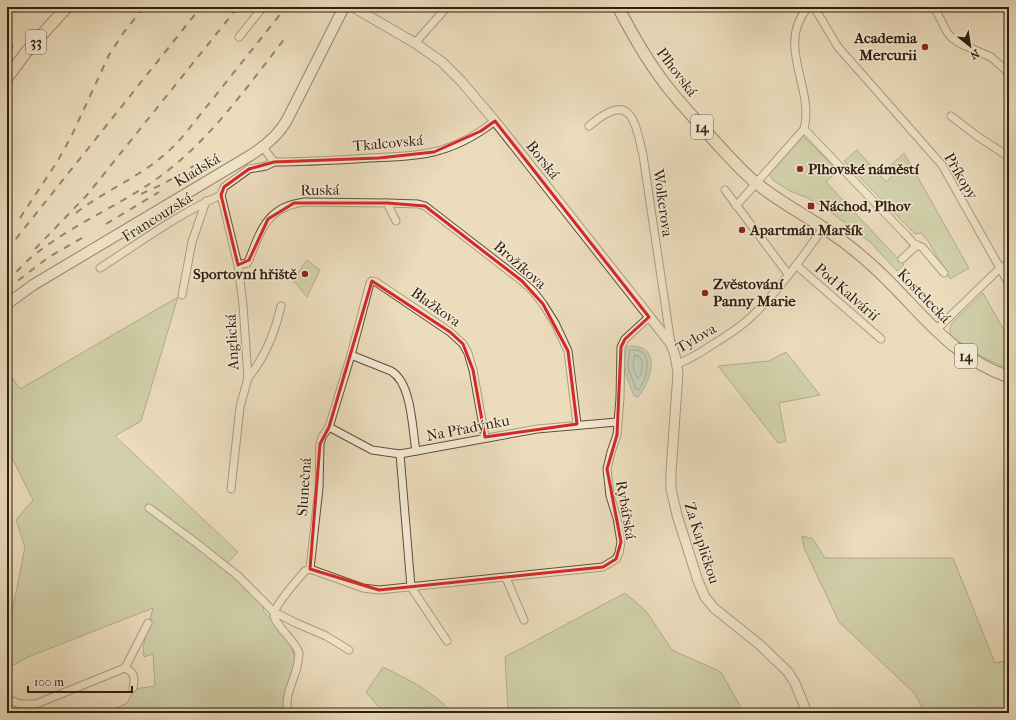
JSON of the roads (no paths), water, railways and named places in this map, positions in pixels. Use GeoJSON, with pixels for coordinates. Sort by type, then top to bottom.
{"type":"FeatureCollection","features":[{"type":"Feature","properties":{"kind":"main road","name":"33"},"geometry":{"type":"LineString","coordinates":[[7,78],[27,51],[67,7]]}},
{"type":"Feature","properties":{"kind":"main road","name":"Kladská"},"geometry":{"type":"LineString","coordinates":[[7,304],[33,285],[263,147],[275,137],[287,120],[344,7]]}},
{"type":"Feature","properties":{"kind":"main road","name":"Plhovská"},"geometry":{"type":"LineString","coordinates":[[618,7],[635,38],[670,90],[730,158],[756,183]]}},
{"type":"Feature","properties":{"kind":"main road","name":"14"},"geometry":{"type":"LineString","coordinates":[[756,183],[823,228]]}},
{"type":"Feature","properties":{"kind":"main road","name":"Kostelecká"},"geometry":{"type":"LineString","coordinates":[[823,228],[855,251],[876,269],[935,331],[969,357],[1009,377]]}},
{"type":"Feature","properties":{"kind":"street"},"geometry":{"type":"LineString","coordinates":[[239,37],[263,7]]}},
{"type":"Feature","properties":{"kind":"street","name":"Borská"},"geometry":{"type":"LineString","coordinates":[[353,7],[415,43],[442,62],[461,81],[495,121],[671,344],[678,364]]}},
{"type":"Feature","properties":{"kind":"street"},"geometry":{"type":"LineString","coordinates":[[415,43],[446,7]]}},
{"type":"Feature","properties":{"kind":"street"},"geometry":{"type":"LineString","coordinates":[[736,206],[804,129],[807,119],[806,106],[796,62],[794,43],[797,27],[802,13],[808,7]]}},
{"type":"Feature","properties":{"kind":"street","name":"Příkopy"},"geometry":{"type":"LineString","coordinates":[[814,7],[838,48],[942,165],[999,269],[1009,284]]}},
{"type":"Feature","properties":{"kind":"street"},"geometry":{"type":"LineString","coordinates":[[934,7],[947,32],[952,38],[961,44],[991,56],[1009,73]]}},
{"type":"Feature","properties":{"kind":"street","name":"Wolkerova"},"geometry":{"type":"LineString","coordinates":[[589,126],[608,112],[620,110],[625,111],[632,116],[643,155],[671,344]]}},
{"type":"Feature","properties":{"kind":"street"},"geometry":{"type":"LineString","coordinates":[[952,116],[977,136],[1009,157]]}},
{"type":"Feature","properties":{"kind":"street","name":"Tkalcovská"},"geometry":{"type":"LineString","coordinates":[[206,202],[221,195],[224,187],[249,169],[266,166],[274,162],[311,162],[419,155],[434,152],[458,143],[481,132],[495,121]]}},
{"type":"Feature","properties":{"kind":"street","name":"Kostelecká"},"geometry":{"type":"LineString","coordinates":[[804,129],[907,236],[917,245],[922,247],[944,272]]}},
{"type":"Feature","properties":{"kind":"street"},"geometry":{"type":"LineString","coordinates":[[263,147],[274,162]]}},
{"type":"Feature","properties":{"kind":"street"},"geometry":{"type":"LineString","coordinates":[[725,190],[788,274]]}},
{"type":"Feature","properties":{"kind":"street","name":"Anglická"},"geometry":{"type":"LineString","coordinates":[[221,195],[238,265],[243,305],[248,378],[240,407],[231,489]]}},
{"type":"Feature","properties":{"kind":"street","name":"Francouzská"},"geometry":{"type":"LineString","coordinates":[[100,268],[157,231],[206,202]]}},
{"type":"Feature","properties":{"kind":"street","name":"Francouzská"},"geometry":{"type":"LineString","coordinates":[[182,295],[192,242],[206,202]]}},
{"type":"Feature","properties":{"kind":"street","name":"Ruská"},"geometry":{"type":"LineString","coordinates":[[238,265],[247,263],[249,260],[258,237],[268,219],[280,209],[288,205],[305,202],[418,204],[425,206],[454,228]]}},
{"type":"Feature","properties":{"kind":"street"},"geometry":{"type":"LineString","coordinates":[[387,203],[396,221]]}},
{"type":"Feature","properties":{"kind":"street","name":"Brožíkova"},"geometry":{"type":"LineString","coordinates":[[454,228],[533,291],[544,304],[568,351],[577,424]]}},
{"type":"Feature","properties":{"kind":"street","name":"Tylova"},"geometry":{"type":"LineString","coordinates":[[678,364],[698,354],[738,328],[752,316],[769,298],[823,228]]}},
{"type":"Feature","properties":{"kind":"street","name":"Kostelecká"},"geometry":{"type":"LineString","coordinates":[[902,259],[917,245]]}},
{"type":"Feature","properties":{"kind":"street"},"geometry":{"type":"LineString","coordinates":[[935,331],[999,269],[1009,263]]}},
{"type":"Feature","properties":{"kind":"street","name":"Pod Kalvárií"},"geometry":{"type":"LineString","coordinates":[[796,264],[881,339]]}},
{"type":"Feature","properties":{"kind":"street","name":"Slunečná"},"geometry":{"type":"LineString","coordinates":[[310,569],[319,488],[320,444],[322,437],[329,427],[351,355],[370,283],[372,281]]}},
{"type":"Feature","properties":{"kind":"street","name":"Blažkova"},"geometry":{"type":"LineString","coordinates":[[372,281],[376,282],[450,332],[463,344],[468,353],[473,370],[485,437]]}},
{"type":"Feature","properties":{"kind":"street"},"geometry":{"type":"LineString","coordinates":[[248,378],[263,356],[276,326],[281,306]]}},
{"type":"Feature","properties":{"kind":"street","name":"Rybářská"},"geometry":{"type":"LineString","coordinates":[[310,569],[368,589],[379,590],[603,567],[616,559],[621,542],[617,518],[610,496],[607,469],[617,435],[620,398],[621,347],[625,339],[649,317]]}},
{"type":"Feature","properties":{"kind":"street"},"geometry":{"type":"LineString","coordinates":[[351,355],[391,371],[401,379],[406,390],[416,451]]}},
{"type":"Feature","properties":{"kind":"street","name":"Za Kapličkou"},"geometry":{"type":"LineString","coordinates":[[678,364],[671,472],[672,489],[677,515],[698,581],[705,597],[714,608],[760,645],[788,672],[795,683],[807,713]]}},
{"type":"Feature","properties":{"kind":"street","name":"Na Přadýnku"},"geometry":{"type":"LineString","coordinates":[[329,427],[372,450],[400,454],[485,437],[537,429],[577,424],[617,422]]}},
{"type":"Feature","properties":{"kind":"street"},"geometry":{"type":"LineString","coordinates":[[400,454],[411,586],[447,642]]}},
{"type":"Feature","properties":{"kind":"street"},"geometry":{"type":"LineString","coordinates":[[149,508],[196,542],[238,576],[274,612],[326,636],[349,650]]}},
{"type":"Feature","properties":{"kind":"street"},"geometry":{"type":"LineString","coordinates":[[288,712],[288,695],[297,670],[299,653],[274,617],[274,612],[305,571],[310,569]]}},
{"type":"Feature","properties":{"kind":"street"},"geometry":{"type":"LineString","coordinates":[[506,578],[524,620]]}},
{"type":"Feature","properties":{"kind":"street"},"geometry":{"type":"LineString","coordinates":[[7,699],[20,704],[36,704],[125,668],[148,623]]}},
{"type":"Feature","properties":{"kind":"street"},"geometry":{"type":"LineString","coordinates":[[125,668],[130,670],[134,677],[133,688]]}},
{"type":"Feature","properties":{"kind":"water"},"geometry":{"type":"Polygon","coordinates":[[[627,347],[640,347],[647,351],[650,358],[650,374],[647,383],[638,397],[634,396],[627,378],[624,360],[627,347]]]}},
{"type":"Feature","properties":{"kind":"railway"},"geometry":{"type":"LineString","coordinates":[[20,218],[57,162],[71,137],[109,55],[124,32],[144,7]]}},
{"type":"Feature","properties":{"kind":"railway"},"geometry":{"type":"LineString","coordinates":[[7,250],[201,7]]}},
{"type":"Feature","properties":{"kind":"railway"},"geometry":{"type":"LineString","coordinates":[[35,249],[87,195],[238,7]]}},
{"type":"Feature","properties":{"kind":"railway"},"geometry":{"type":"LineString","coordinates":[[76,213],[94,200],[150,166],[175,145],[286,7]]}},
{"type":"Feature","properties":{"kind":"railway"},"geometry":{"type":"LineString","coordinates":[[7,282],[28,260],[42,249],[72,229],[136,193],[183,158],[200,142],[230,108],[286,37]]}},
{"type":"Feature","properties":{"kind":"railway"},"geometry":{"type":"LineString","coordinates":[[141,194],[163,184],[209,157]]}},
{"type":"Feature","properties":{"kind":"railway"},"geometry":{"type":"LineString","coordinates":[[106,224],[159,192]]}},
{"type":"Feature","properties":{"kind":"railway"},"geometry":{"type":"LineString","coordinates":[[7,289],[49,257],[87,235]]}},
{"type":"Feature","properties":{"kind":"place","name":"Academia Mercurii"},"geometry":{"type":"Point","coordinates":[925,47]}},
{"type":"Feature","properties":{"kind":"place","name":"Plhovské náměstí"},"geometry":{"type":"Point","coordinates":[800,169]}},
{"type":"Feature","properties":{"kind":"place","name":"Náchod, Plhov"},"geometry":{"type":"Point","coordinates":[811,206]}},
{"type":"Feature","properties":{"kind":"place","name":"Apartmán Maršík"},"geometry":{"type":"Point","coordinates":[742,230]}},
{"type":"Feature","properties":{"kind":"place","name":"Sportovní hřiště"},"geometry":{"type":"Point","coordinates":[305,274]}},
{"type":"Feature","properties":{"kind":"place","name":"Zvěstování Panny Marie"},"geometry":{"type":"Point","coordinates":[705,293]}}]}
